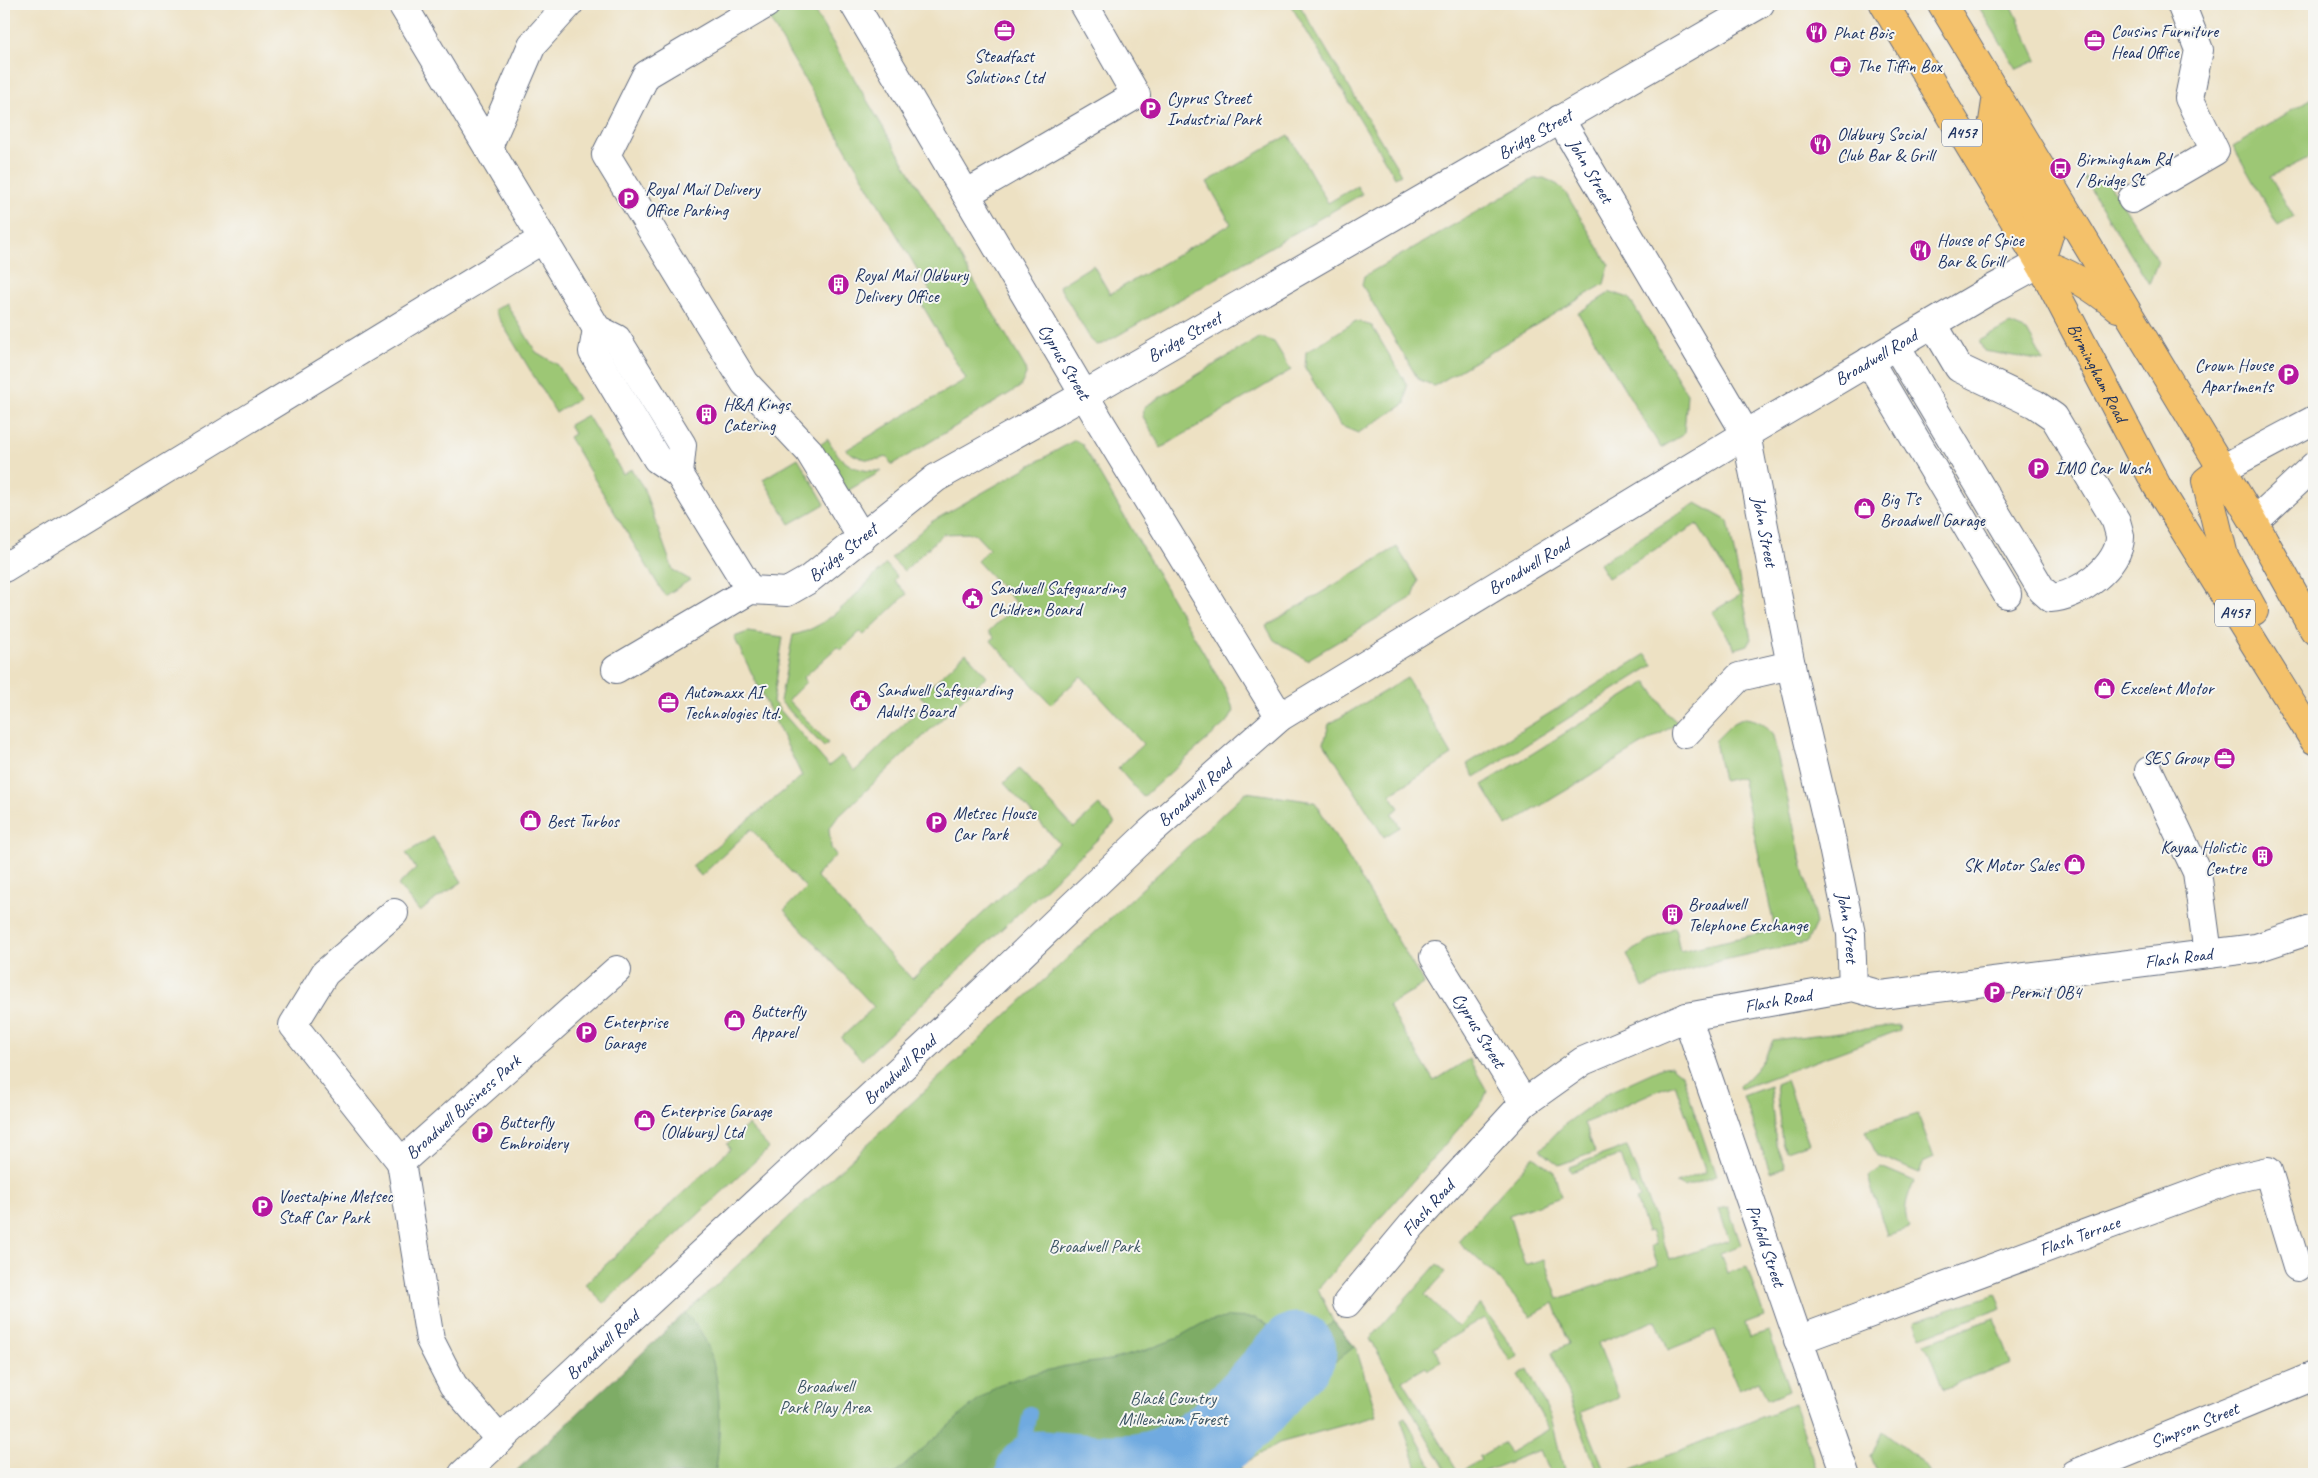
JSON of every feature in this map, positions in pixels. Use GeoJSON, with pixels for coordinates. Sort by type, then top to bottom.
{"type":"FeatureCollection","features":[{"type":"Feature","properties":{"kind":"main road","name":"Birmingham Road"},"geometry":{"type":"LineString","coordinates":[[1884,4],[2040,263],[2157,486],[2314,740]]}},
{"type":"Feature","properties":{"kind":"main road","name":"A457"},"geometry":{"type":"LineString","coordinates":[[1942,4],[2254,522],[2314,630]]}},
{"type":"Feature","properties":{"kind":"main road"},"geometry":{"type":"LineString","coordinates":[[1998,95],[1991,135],[2050,232],[2040,263],[2062,270],[2096,290],[2131,318]]}},
{"type":"Feature","properties":{"kind":"main road"},"geometry":{"type":"LineString","coordinates":[[2222,469],[2206,481],[2224,556],[2314,717]]}},
{"type":"Feature","properties":{"kind":"main road"},"geometry":{"type":"LineString","coordinates":[[2157,486],[2201,525],[2233,532],[2254,522]]}},
{"type":"Feature","properties":{"kind":"street"},"geometry":{"type":"LineString","coordinates":[[402,4],[597,329],[617,339],[682,445],[679,474],[750,590],[616,669]]}},
{"type":"Feature","properties":{"kind":"street"},"geometry":{"type":"LineString","coordinates":[[488,147],[532,45],[570,4]]}},
{"type":"Feature","properties":{"kind":"street"},"geometry":{"type":"LineString","coordinates":[[766,4],[646,75],[606,155],[745,383],[809,451],[862,538]]}},
{"type":"Feature","properties":{"kind":"street","name":"Cyprus Street"},"geometry":{"type":"LineString","coordinates":[[854,4],[1084,395],[1280,717]]}},
{"type":"Feature","properties":{"kind":"street"},"geometry":{"type":"LineString","coordinates":[[966,194],[1136,95],[1084,4]]}},
{"type":"Feature","properties":{"kind":"street","name":"Bridge Street"},"geometry":{"type":"LineString","coordinates":[[750,590],[787,592],[808,580],[936,478],[1084,395],[1760,4]]}},
{"type":"Feature","properties":{"kind":"street"},"geometry":{"type":"LineString","coordinates":[[2132,199],[2215,151],[2189,98],[2199,50],[2182,4]]}},
{"type":"Feature","properties":{"kind":"street","name":"John Street"},"geometry":{"type":"LineString","coordinates":[[1560,119],[1746,434],[1791,665],[1851,934],[1853,987]]}},
{"type":"Feature","properties":{"kind":"street"},"geometry":{"type":"LineString","coordinates":[[4,568],[543,239]]}},
{"type":"Feature","properties":{"kind":"street","name":"Broadwell Road"},"geometry":{"type":"LineString","coordinates":[[463,1474],[936,1036],[1150,832],[1280,717],[1746,434],[2040,263]]}},
{"type":"Feature","properties":{"kind":"street"},"geometry":{"type":"LineString","coordinates":[[1896,346],[2042,590],[2051,598],[2063,597],[2080,588],[2102,573],[2115,554],[2120,537],[2116,521],[2054,417],[2035,404],[1959,368],[1933,324]]}},
{"type":"Feature","properties":{"kind":"street"},"geometry":{"type":"LineString","coordinates":[[1869,361],[2007,594]]}},
{"type":"Feature","properties":{"kind":"street"},"geometry":{"type":"LineString","coordinates":[[2222,469],[2314,420]]}},
{"type":"Feature","properties":{"kind":"street"},"geometry":{"type":"LineString","coordinates":[[2254,522],[2314,466]]}},
{"type":"Feature","properties":{"kind":"street"},"geometry":{"type":"LineString","coordinates":[[1685,734],[1739,677],[1791,665]]}},
{"type":"Feature","properties":{"kind":"street"},"geometry":{"type":"LineString","coordinates":[[2148,771],[2197,872],[2208,954]]}},
{"type":"Feature","properties":{"kind":"street"},"geometry":{"type":"LineString","coordinates":[[394,913],[325,973],[294,1025],[401,1162]]}},
{"type":"Feature","properties":{"kind":"street","name":"Flash Road"},"geometry":{"type":"LineString","coordinates":[[1347,1303],[1413,1224],[1524,1103],[1582,1061],[1687,1017],[1853,987],[1881,995],[2265,947],[2314,929]]}},
{"type":"Feature","properties":{"kind":"street","name":"Cyprus Street"},"geometry":{"type":"LineString","coordinates":[[1434,958],[1524,1103]]}},
{"type":"Feature","properties":{"kind":"street","name":"Broadwell Business Park"},"geometry":{"type":"LineString","coordinates":[[500,1440],[453,1385],[430,1340],[401,1162],[617,970]]}},
{"type":"Feature","properties":{"kind":"street","name":"Pinfold Street"},"geometry":{"type":"LineString","coordinates":[[1687,1017],[1845,1474]]}},
{"type":"Feature","properties":{"kind":"street","name":"Flash Terrace"},"geometry":{"type":"LineString","coordinates":[[1798,1340],[2226,1181],[2268,1171],[2297,1267]]}},
{"type":"Feature","properties":{"kind":"street","name":"Simpson Street"},"geometry":{"type":"LineString","coordinates":[[2075,1474],[2314,1376]]}},
{"type":"Feature","properties":{"kind":"green space"},"geometry":{"type":"Polygon","coordinates":[[[790,4],[810,4],[1025,367],[1026,375],[1020,387],[892,465],[887,457],[866,459],[846,450],[966,379],[918,298],[930,291],[768,17],[790,4]]]}},
{"type":"Feature","properties":{"kind":"green space"},"geometry":{"type":"Polygon","coordinates":[[[1290,4],[1299,4],[1401,174],[1395,177],[1290,4]]]}},
{"type":"Feature","properties":{"kind":"green space"},"geometry":{"type":"Polygon","coordinates":[[[1977,4],[2011,4],[2037,60],[2017,69],[1977,4]]]}},
{"type":"Feature","properties":{"kind":"green space"},"geometry":{"type":"Polygon","coordinates":[[[2314,97],[2314,155],[2270,177],[2294,217],[2278,226],[2233,146],[2314,97]]]}},
{"type":"Feature","properties":{"kind":"green space"},"geometry":{"type":"Polygon","coordinates":[[[1289,135],[1328,203],[1357,186],[1362,194],[1103,344],[1097,345],[1091,340],[1059,286],[1093,265],[1110,294],[1231,224],[1207,182],[1289,135]]]}},
{"type":"Feature","properties":{"kind":"green space"},"geometry":{"type":"Polygon","coordinates":[[[2083,177],[2109,183],[2158,261],[2149,284],[2083,177]]]}},
{"type":"Feature","properties":{"kind":"green space"},"geometry":{"type":"Polygon","coordinates":[[[1544,178],[1558,185],[1565,192],[1609,265],[1604,284],[1434,386],[1418,379],[1362,285],[1364,276],[1534,179],[1544,178]]]}},
{"type":"Feature","properties":{"kind":"green space"},"geometry":{"type":"Polygon","coordinates":[[[1611,292],[1629,298],[1687,394],[1684,434],[1661,448],[1578,313],[1611,292]]]}},
{"type":"Feature","properties":{"kind":"green space"},"geometry":{"type":"Polygon","coordinates":[[[506,303],[536,352],[558,365],[578,399],[556,413],[494,310],[506,303]]]}},
{"type":"Feature","properties":{"kind":"green space"},"geometry":{"type":"Polygon","coordinates":[[[1356,321],[1372,326],[1407,385],[1405,404],[1358,433],[1341,426],[1305,368],[1306,352],[1356,321]]]}},
{"type":"Feature","properties":{"kind":"green space"},"geometry":{"type":"Polygon","coordinates":[[[2010,324],[2027,331],[2044,361],[1984,351],[1979,341],[2010,324]]]}},
{"type":"Feature","properties":{"kind":"green space"},"geometry":{"type":"Polygon","coordinates":[[[1260,337],[1274,342],[1291,370],[1161,448],[1143,417],[1144,407],[1260,337]]]}},
{"type":"Feature","properties":{"kind":"green space"},"geometry":{"type":"Polygon","coordinates":[[[587,415],[623,474],[631,469],[643,487],[673,570],[690,580],[665,596],[569,437],[574,434],[569,425],[587,415]]]}},
{"type":"Feature","properties":{"kind":"green space"},"geometry":{"type":"Polygon","coordinates":[[[828,439],[838,455],[849,465],[864,470],[882,471],[847,491],[820,445],[828,439]]]}},
{"type":"Feature","properties":{"kind":"green space"},"geometry":{"type":"Polygon","coordinates":[[[1075,440],[1082,444],[1226,691],[1234,711],[1229,720],[1143,797],[1118,768],[1143,744],[1081,676],[1051,704],[991,641],[994,637],[989,631],[1017,604],[977,561],[989,549],[974,533],[943,534],[904,571],[891,558],[931,522],[1075,440]]]}},
{"type":"Feature","properties":{"kind":"green space"},"geometry":{"type":"Polygon","coordinates":[[[798,458],[825,504],[790,524],[763,479],[798,458]]]}},
{"type":"Feature","properties":{"kind":"green space"},"geometry":{"type":"Polygon","coordinates":[[[1696,503],[1728,521],[1751,639],[1748,645],[1735,649],[1712,612],[1740,595],[1697,524],[1608,578],[1599,564],[1696,503]]]}},
{"type":"Feature","properties":{"kind":"green space"},"geometry":{"type":"Polygon","coordinates":[[[1397,547],[1418,581],[1413,597],[1307,660],[1274,640],[1266,626],[1397,547]]]}},
{"type":"Feature","properties":{"kind":"green space"},"geometry":{"type":"Polygon","coordinates":[[[886,564],[897,577],[894,580],[907,594],[864,635],[860,632],[841,650],[837,647],[803,678],[806,682],[788,700],[828,743],[824,747],[780,701],[793,635],[807,631],[832,616],[855,596],[886,564]]]}},
{"type":"Feature","properties":{"kind":"green space"},"geometry":{"type":"Polygon","coordinates":[[[748,632],[783,637],[773,702],[829,766],[841,756],[855,771],[927,702],[920,696],[966,653],[987,676],[837,818],[829,829],[831,848],[836,855],[816,876],[912,979],[1059,843],[1004,783],[1019,769],[1074,828],[1099,805],[1115,823],[862,1060],[841,1038],[874,1007],[784,910],[806,888],[751,829],[701,876],[692,866],[802,776],[734,637],[748,632]]]}},
{"type":"Feature","properties":{"kind":"green space"},"geometry":{"type":"Polygon","coordinates":[[[1646,654],[1653,665],[1475,777],[1467,764],[1646,654]]]}},
{"type":"Feature","properties":{"kind":"green space"},"geometry":{"type":"Polygon","coordinates":[[[1407,678],[1452,755],[1390,794],[1399,808],[1392,814],[1400,827],[1384,837],[1324,743],[1329,724],[1407,678]]]}},
{"type":"Feature","properties":{"kind":"green space"},"geometry":{"type":"Polygon","coordinates":[[[1647,682],[1667,713],[1678,723],[1507,826],[1482,785],[1647,682]]]}},
{"type":"Feature","properties":{"kind":"green space"},"geometry":{"type":"Polygon","coordinates":[[[1745,718],[1762,723],[1773,736],[1816,923],[1807,942],[1703,966],[1662,979],[1643,988],[1627,954],[1675,927],[1680,951],[1775,930],[1742,777],[1723,781],[1715,741],[1733,723],[1745,718]]]}},
{"type":"Feature","properties":{"kind":"green space","name":"Broadwell Park"},"geometry":{"type":"Polygon","coordinates":[[[1246,792],[1315,802],[1424,984],[1388,1006],[1434,1081],[1469,1059],[1487,1091],[1483,1101],[1318,1289],[1333,1321],[1356,1348],[1377,1416],[1279,1443],[1240,1466],[1242,1474],[513,1474],[1246,792]]]}},
{"type":"Feature","properties":{"kind":"green space"},"geometry":{"type":"Polygon","coordinates":[[[433,837],[462,882],[420,912],[398,885],[416,869],[406,853],[433,837]]]}},
{"type":"Feature","properties":{"kind":"green space"},"geometry":{"type":"Polygon","coordinates":[[[1899,1025],[1900,1030],[1740,1089],[1739,1086],[1755,1071],[1763,1060],[1773,1040],[1899,1025]]]}},
{"type":"Feature","properties":{"kind":"green space"},"geometry":{"type":"Polygon","coordinates":[[[1671,1066],[1682,1075],[1716,1176],[1684,1187],[1676,1183],[1706,1172],[1675,1084],[1584,1123],[1595,1152],[1559,1165],[1540,1150],[1564,1125],[1609,1092],[1664,1067],[1671,1066]]]}},
{"type":"Feature","properties":{"kind":"green space"},"geometry":{"type":"Polygon","coordinates":[[[1786,1080],[1809,1143],[1786,1151],[1782,1143],[1776,1084],[1786,1080]]]}},
{"type":"Feature","properties":{"kind":"green space"},"geometry":{"type":"Polygon","coordinates":[[[1770,1086],[1776,1144],[1785,1167],[1770,1172],[1743,1096],[1770,1086]]]}},
{"type":"Feature","properties":{"kind":"green space"},"geometry":{"type":"Polygon","coordinates":[[[1918,1114],[1934,1158],[1923,1163],[1919,1173],[1877,1155],[1865,1131],[1918,1114]]]}},
{"type":"Feature","properties":{"kind":"green space"},"geometry":{"type":"Polygon","coordinates":[[[748,1125],[769,1148],[604,1303],[585,1284],[730,1149],[727,1144],[748,1125]]]}},
{"type":"Feature","properties":{"kind":"green space"},"geometry":{"type":"Polygon","coordinates":[[[1627,1146],[1670,1260],[1729,1240],[1719,1209],[1728,1207],[1741,1245],[1720,1253],[1727,1273],[1747,1267],[1764,1316],[1745,1323],[1749,1337],[1769,1331],[1789,1391],[1767,1400],[1759,1381],[1739,1390],[1715,1331],[1668,1350],[1656,1320],[1598,1343],[1619,1397],[1581,1412],[1606,1474],[1598,1474],[1552,1352],[1569,1344],[1554,1303],[1531,1316],[1494,1274],[1458,1241],[1534,1156],[1554,1172],[1561,1197],[1509,1215],[1525,1265],[1544,1259],[1558,1299],[1658,1265],[1651,1246],[1656,1244],[1651,1231],[1647,1232],[1636,1200],[1640,1198],[1635,1185],[1631,1186],[1621,1155],[1571,1172],[1569,1167],[1627,1146]]]}},
{"type":"Feature","properties":{"kind":"green space"},"geometry":{"type":"Polygon","coordinates":[[[1881,1167],[1914,1181],[1906,1204],[1909,1228],[1887,1235],[1868,1177],[1881,1167]]]}},
{"type":"Feature","properties":{"kind":"green space"},"geometry":{"type":"Polygon","coordinates":[[[1437,1264],[1446,1272],[1425,1295],[1458,1327],[1480,1304],[1519,1356],[1510,1361],[1484,1318],[1434,1348],[1441,1361],[1427,1370],[1425,1367],[1403,1380],[1459,1473],[1481,1460],[1479,1457],[1503,1443],[1510,1453],[1549,1429],[1518,1375],[1528,1369],[1551,1417],[1565,1474],[1550,1474],[1540,1450],[1478,1474],[1448,1474],[1370,1339],[1437,1264]]]}},
{"type":"Feature","properties":{"kind":"green space"},"geometry":{"type":"Polygon","coordinates":[[[1996,1294],[2002,1308],[1921,1337],[1915,1321],[1996,1294]]]}},
{"type":"Feature","properties":{"kind":"green space"},"geometry":{"type":"Polygon","coordinates":[[[685,1313],[702,1334],[714,1366],[720,1421],[715,1474],[513,1474],[685,1313]]]}},
{"type":"Feature","properties":{"kind":"green space","name":"Black Country Millennium Forest"},"geometry":{"type":"Polygon","coordinates":[[[1229,1317],[1255,1318],[1307,1349],[1333,1321],[1354,1347],[1192,1474],[895,1474],[965,1411],[998,1385],[1028,1375],[1066,1366],[1110,1360],[1144,1351],[1175,1339],[1203,1323],[1229,1317]]]}},
{"type":"Feature","properties":{"kind":"green space"},"geometry":{"type":"Polygon","coordinates":[[[1994,1318],[2011,1363],[1943,1389],[1925,1343],[1994,1318]]]}},
{"type":"Feature","properties":{"kind":"green space"},"geometry":{"type":"Polygon","coordinates":[[[1794,1404],[1818,1474],[1622,1474],[1794,1404]]]}},
{"type":"Feature","properties":{"kind":"green space"},"geometry":{"type":"Polygon","coordinates":[[[1405,1417],[1436,1474],[1419,1474],[1401,1419],[1405,1417]]]}},
{"type":"Feature","properties":{"kind":"green space"},"geometry":{"type":"Polygon","coordinates":[[[1882,1431],[1929,1468],[1931,1474],[1877,1474],[1871,1456],[1882,1431]]]}},
{"type":"Feature","properties":{"kind":"waterway"},"geometry":{"type":"LineString","coordinates":[[1035,1474],[1040,1470],[1118,1474],[1143,1472],[1167,1466],[1210,1442],[1229,1426],[1297,1352]]}},
{"type":"Feature","properties":{"kind":"waterway"},"geometry":{"type":"LineString","coordinates":[[1017,1474],[1030,1413]]}},
{"type":"Feature","properties":{"kind":"place","name":"Steadfast Solutions Ltd"},"geometry":{"type":"Point","coordinates":[1004,31]}},
{"type":"Feature","properties":{"kind":"place","name":"Phat Bois"},"geometry":{"type":"Point","coordinates":[1817,33]}},
{"type":"Feature","properties":{"kind":"place","name":"Cousins Furniture Head Office"},"geometry":{"type":"Point","coordinates":[2095,41]}},
{"type":"Feature","properties":{"kind":"place","name":"The Tiffin Box"},"geometry":{"type":"Point","coordinates":[1841,66]}},
{"type":"Feature","properties":{"kind":"place","name":"Cyprus Street Industrial Park"},"geometry":{"type":"Point","coordinates":[1151,108]}},
{"type":"Feature","properties":{"kind":"place","name":"Oldbury Social Club Bar & Grill"},"geometry":{"type":"Point","coordinates":[1821,144]}},
{"type":"Feature","properties":{"kind":"place","name":"Birmingham Rd / Bridge St"},"geometry":{"type":"Point","coordinates":[2060,169]}},
{"type":"Feature","properties":{"kind":"place","name":"Royal Mail Delivery Office Parking"},"geometry":{"type":"Point","coordinates":[629,199]}},
{"type":"Feature","properties":{"kind":"place","name":"House of Spice Bar & Grill"},"geometry":{"type":"Point","coordinates":[1921,250]}},
{"type":"Feature","properties":{"kind":"place","name":"Royal Mail Oldbury Delivery Office"},"geometry":{"type":"Point","coordinates":[838,285]}},
{"type":"Feature","properties":{"kind":"place","name":"Crown House Apartments"},"geometry":{"type":"Point","coordinates":[2289,375]}},
{"type":"Feature","properties":{"kind":"place","name":"H&A Kings Catering"},"geometry":{"type":"Point","coordinates":[707,414]}},
{"type":"Feature","properties":{"kind":"place","name":"IMO Car Wash"},"geometry":{"type":"Point","coordinates":[2039,468]}},
{"type":"Feature","properties":{"kind":"place","name":"Big T's Broadwell Garage"},"geometry":{"type":"Point","coordinates":[1864,509]}},
{"type":"Feature","properties":{"kind":"place","name":"Sandwell Safeguarding Children Board"},"geometry":{"type":"Point","coordinates":[973,598]}},
{"type":"Feature","properties":{"kind":"place","name":"Excelent Motor"},"geometry":{"type":"Point","coordinates":[2104,688]}},
{"type":"Feature","properties":{"kind":"place","name":"Sandwell Safeguarding Adults Board"},"geometry":{"type":"Point","coordinates":[860,700]}},
{"type":"Feature","properties":{"kind":"place","name":"Automaxx AI Technologies ltd."},"geometry":{"type":"Point","coordinates":[668,702]}},
{"type":"Feature","properties":{"kind":"place","name":"SES Group"},"geometry":{"type":"Point","coordinates":[2225,758]}},
{"type":"Feature","properties":{"kind":"place","name":"Best Turbos"},"geometry":{"type":"Point","coordinates":[531,821]}},
{"type":"Feature","properties":{"kind":"place","name":"Metsec House Car Park"},"geometry":{"type":"Point","coordinates":[937,823]}},
{"type":"Feature","properties":{"kind":"place","name":"Kayaa Holistic Centre"},"geometry":{"type":"Point","coordinates":[2262,857]}},
{"type":"Feature","properties":{"kind":"place","name":"SK Motor Sales"},"geometry":{"type":"Point","coordinates":[2075,865]}},
{"type":"Feature","properties":{"kind":"place","name":"Broadwell Telephone Exchange"},"geometry":{"type":"Point","coordinates":[1672,914]}},
{"type":"Feature","properties":{"kind":"place","name":"Permit OB4"},"geometry":{"type":"Point","coordinates":[1994,992]}},
{"type":"Feature","properties":{"kind":"place","name":"Butterfly Apparel"},"geometry":{"type":"Point","coordinates":[735,1021]}},
{"type":"Feature","properties":{"kind":"place","name":"Enterprise Garage"},"geometry":{"type":"Point","coordinates":[587,1032]}},
{"type":"Feature","properties":{"kind":"place","name":"Enterprise Garage (Oldbury) Ltd"},"geometry":{"type":"Point","coordinates":[644,1121]}},
{"type":"Feature","properties":{"kind":"place","name":"Butterfly Embroidery"},"geometry":{"type":"Point","coordinates":[483,1132]}},
{"type":"Feature","properties":{"kind":"place","name":"Voestalpine Metsec Staff Car Park"},"geometry":{"type":"Point","coordinates":[262,1206]}},
{"type":"Feature","properties":{"kind":"park label","name":"Broadwell Park Play Area"},"geometry":{"type":"Point","coordinates":[825,1396]}}]}
